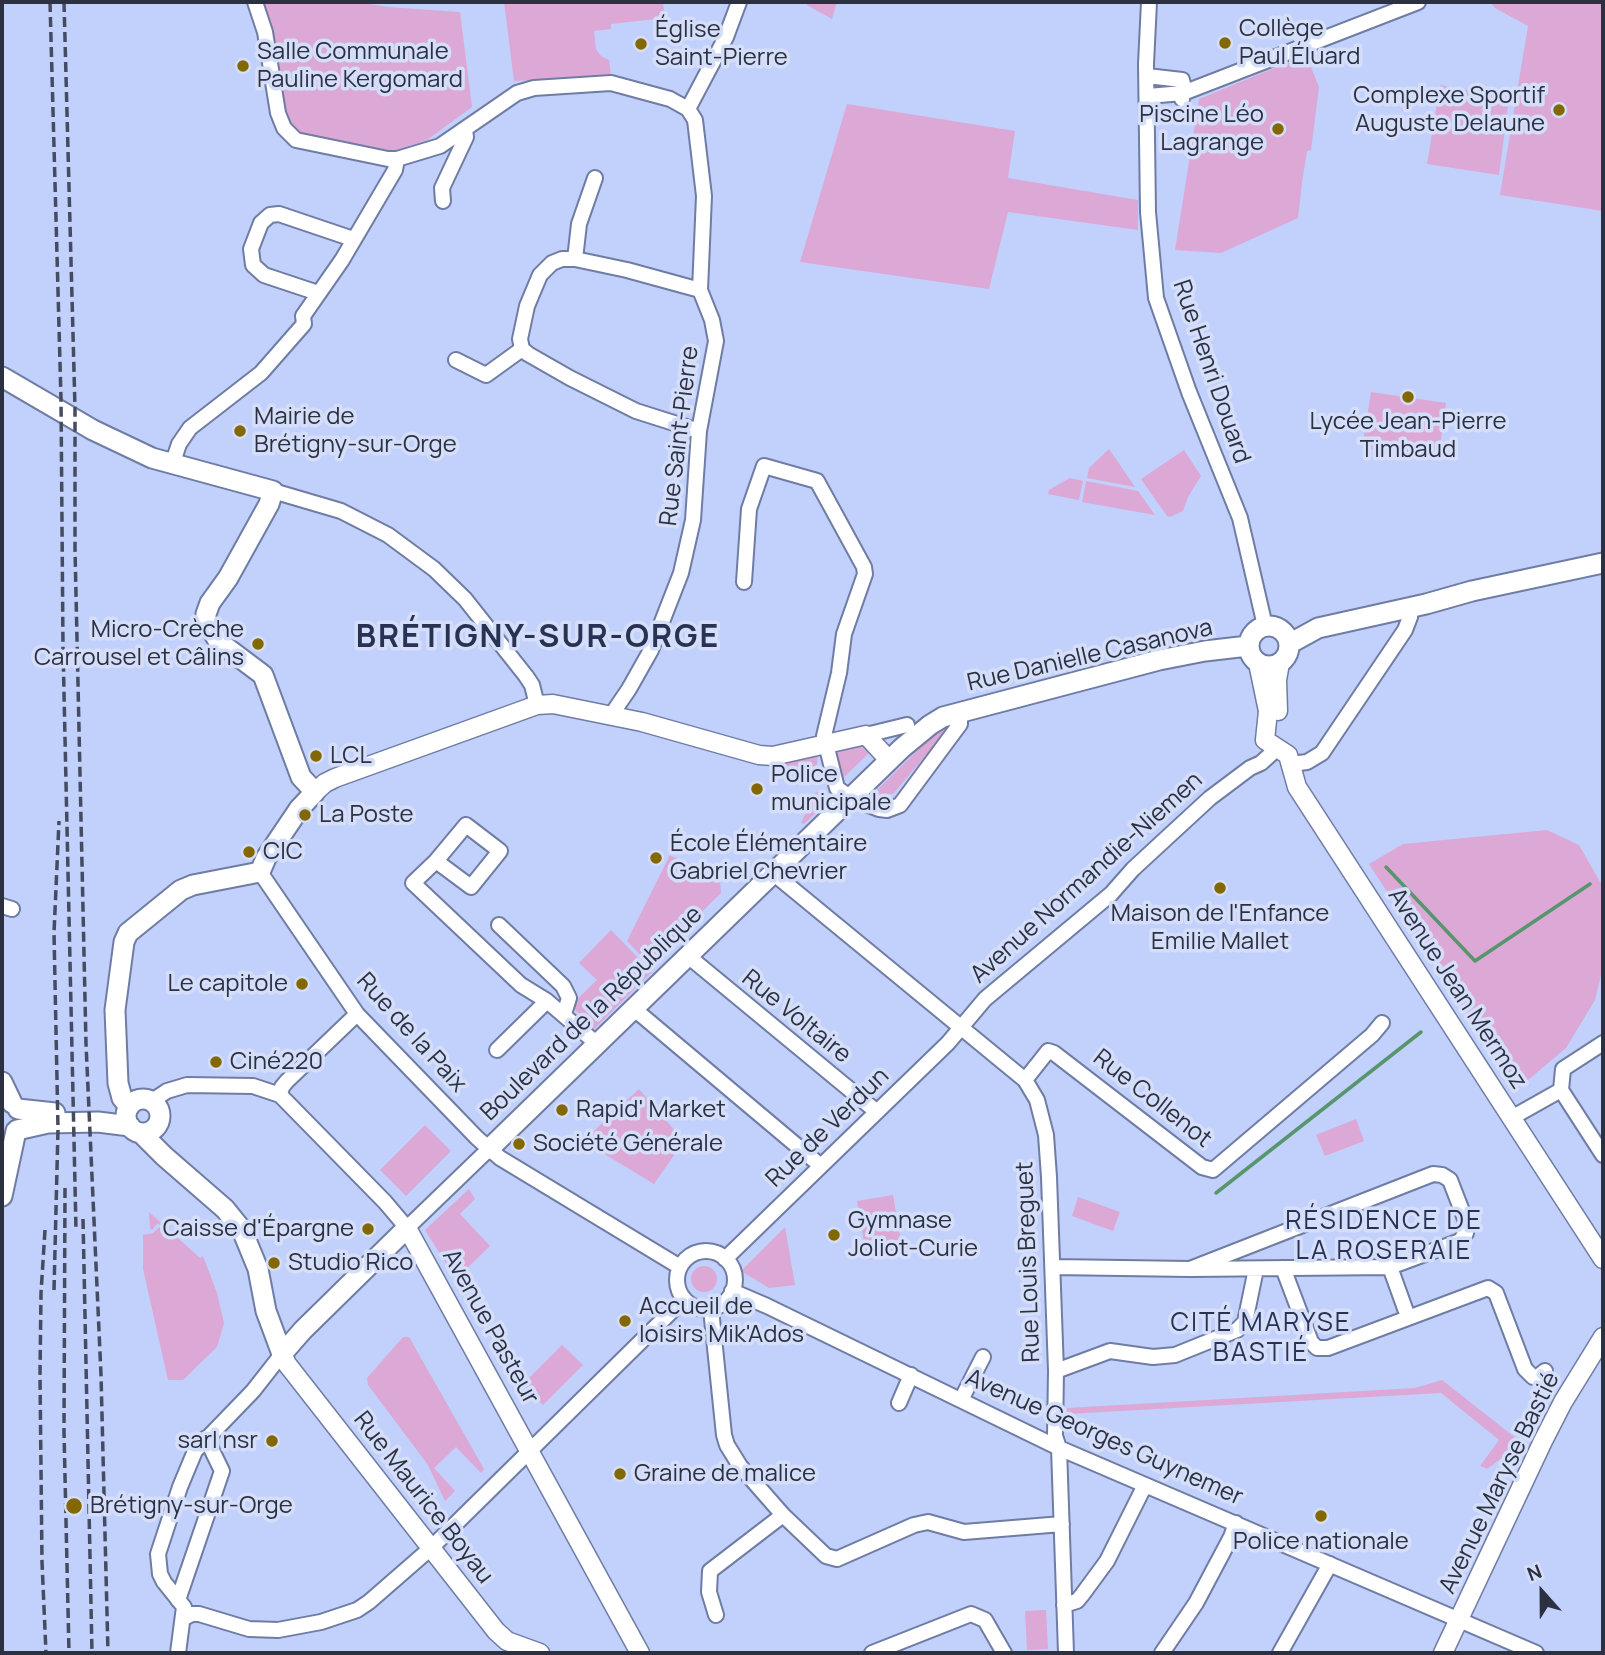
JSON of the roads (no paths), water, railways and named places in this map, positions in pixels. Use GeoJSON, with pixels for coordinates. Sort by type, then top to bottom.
{"type":"FeatureCollection","features":[{"type":"Feature","properties":{"kind":"main road"},"geometry":{"type":"LineString","coordinates":[[2,377],[93,430],[152,458],[273,491],[269,504],[210,603],[206,621],[219,642],[263,675],[301,777],[315,792],[299,809],[266,858],[260,872],[193,885],[181,890],[128,933],[124,942],[114,1010],[119,1071],[130,1090],[137,1112],[164,1156],[225,1209],[242,1230],[258,1269],[266,1311],[282,1354]]}},
{"type":"Feature","properties":{"kind":"main road"},"geometry":{"type":"LineString","coordinates":[[1279,634],[1287,654],[1280,663],[1269,666],[1253,654],[1252,635],[1318,628],[1603,563]]}},
{"type":"Feature","properties":{"kind":"main road"},"geometry":{"type":"LineString","coordinates":[[1279,634],[1308,621],[1346,612],[1423,595],[1455,590],[1472,591]]}},
{"type":"Feature","properties":{"kind":"main road","name":"Rue Danielle Casanova"},"geometry":{"type":"LineString","coordinates":[[952,715],[1159,660],[1205,651],[1253,654]]}},
{"type":"Feature","properties":{"kind":"main road","name":"Boulevard de la République"},"geometry":{"type":"LineString","coordinates":[[489,1149],[889,760],[919,733],[952,715]]}},
{"type":"Feature","properties":{"kind":"main road"},"geometry":{"type":"LineString","coordinates":[[2,1082],[11,1105],[21,1119],[12,1132],[2,1196]]}},
{"type":"Feature","properties":{"kind":"main road"},"geometry":{"type":"LineString","coordinates":[[11,1105],[46,1113],[137,1112]]}},
{"type":"Feature","properties":{"kind":"main road"},"geometry":{"type":"LineString","coordinates":[[12,1132],[48,1123],[98,1122],[137,1112]]}},
{"type":"Feature","properties":{"kind":"main road","name":"Boulevard de la République"},"geometry":{"type":"LineString","coordinates":[[282,1354],[407,1228]]}},
{"type":"Feature","properties":{"kind":"street"},"geometry":{"type":"LineString","coordinates":[[255,2],[265,32],[278,113],[284,128],[296,139],[388,159],[397,159],[440,146],[510,97],[534,88],[611,83],[670,99],[688,109],[726,37],[739,2]]}},
{"type":"Feature","properties":{"kind":"street","name":"Rue Henri Douard"},"geometry":{"type":"LineString","coordinates":[[1149,2],[1147,76],[1151,255],[1156,298],[1189,392],[1240,519],[1279,634]]}},
{"type":"Feature","properties":{"kind":"street"},"geometry":{"type":"LineString","coordinates":[[1148,96],[1182,98],[1418,2]]}},
{"type":"Feature","properties":{"kind":"street"},"geometry":{"type":"LineString","coordinates":[[1147,76],[1182,80],[1182,98]]}},
{"type":"Feature","properties":{"kind":"street","name":"Rue Saint-Pierre"},"geometry":{"type":"LineString","coordinates":[[612,714],[651,650],[687,555],[693,520],[699,431],[716,341],[700,290],[705,196],[698,132],[688,109]]}},
{"type":"Feature","properties":{"kind":"street"},"geometry":{"type":"LineString","coordinates":[[443,201],[442,188],[466,137],[465,129]]}},
{"type":"Feature","properties":{"kind":"street"},"geometry":{"type":"LineString","coordinates":[[172,464],[179,444],[190,428],[261,373],[293,339],[304,324],[303,316],[342,260],[396,170],[397,159]]}},
{"type":"Feature","properties":{"kind":"street"},"geometry":{"type":"LineString","coordinates":[[575,259],[579,224],[595,178]]}},
{"type":"Feature","properties":{"kind":"street"},"geometry":{"type":"LineString","coordinates":[[318,293],[264,275],[253,265],[251,249],[261,223],[270,215],[278,214],[353,239]]}},
{"type":"Feature","properties":{"kind":"street"},"geometry":{"type":"LineString","coordinates":[[699,431],[636,411],[560,373],[522,348],[520,339],[527,306],[540,275],[552,263],[562,259],[575,259],[700,290]]}},
{"type":"Feature","properties":{"kind":"street"},"geometry":{"type":"LineString","coordinates":[[456,360],[486,375],[522,348]]}},
{"type":"Feature","properties":{"kind":"street"},"geometry":{"type":"LineString","coordinates":[[744,582],[749,509],[764,466],[817,481],[864,567],[865,574],[844,634],[839,673],[824,736],[824,745],[837,788],[851,798],[878,809],[887,810],[900,805],[960,724],[952,715]]}},
{"type":"Feature","properties":{"kind":"street"},"geometry":{"type":"LineString","coordinates":[[273,491],[348,514],[388,535],[434,569],[465,599],[526,676],[532,685],[537,705]]}},
{"type":"Feature","properties":{"kind":"street"},"geometry":{"type":"LineString","coordinates":[[1291,764],[1307,762],[1322,753],[1405,629],[1410,617],[1410,607]]}},
{"type":"Feature","properties":{"kind":"street"},"geometry":{"type":"LineString","coordinates":[[1253,654],[1268,711],[1270,743]]}},
{"type":"Feature","properties":{"kind":"street"},"geometry":{"type":"LineString","coordinates":[[1270,743],[1279,730],[1277,680],[1280,663]]}},
{"type":"Feature","properties":{"kind":"street"},"geometry":{"type":"LineString","coordinates":[[315,792],[335,778],[537,705],[553,704],[612,714],[772,757],[906,725]]}},
{"type":"Feature","properties":{"kind":"street"},"geometry":{"type":"LineString","coordinates":[[866,735],[889,760]]}},
{"type":"Feature","properties":{"kind":"street","name":"Avenue Jean Mermoz"},"geometry":{"type":"LineString","coordinates":[[1270,743],[1288,755],[1297,787],[1603,1259]]}},
{"type":"Feature","properties":{"kind":"street","name":"Avenue Normandie-Niemen"},"geometry":{"type":"LineString","coordinates":[[961,1029],[985,999],[1111,894],[1133,869],[1200,807],[1271,754],[1270,743]]}},
{"type":"Feature","properties":{"kind":"street"},"geometry":{"type":"LineString","coordinates":[[436,861],[471,887],[500,851],[466,825],[436,861],[413,883],[521,985],[547,1000],[596,1043]]}},
{"type":"Feature","properties":{"kind":"street","name":"Rue de la Paix"},"geometry":{"type":"LineString","coordinates":[[260,872],[357,1014],[489,1149],[680,1267]]}},
{"type":"Feature","properties":{"kind":"street","name":"Rue Louis Breguet"},"geometry":{"type":"LineString","coordinates":[[773,873],[1024,1080],[1037,1100],[1046,1135],[1053,1267],[1055,1436],[1059,1448],[1066,1653]]}},
{"type":"Feature","properties":{"kind":"street"},"geometry":{"type":"LineString","coordinates":[[499,925],[563,986],[569,999],[564,1014]]}},
{"type":"Feature","properties":{"kind":"street","name":"Rue Voltaire"},"geometry":{"type":"LineString","coordinates":[[688,956],[877,1112]]}},
{"type":"Feature","properties":{"kind":"street"},"geometry":{"type":"LineString","coordinates":[[497,1050],[547,1000]]}},
{"type":"Feature","properties":{"kind":"street"},"geometry":{"type":"LineString","coordinates":[[633,1008],[821,1166]]}},
{"type":"Feature","properties":{"kind":"street"},"geometry":{"type":"LineString","coordinates":[[280,1095],[282,1087],[357,1014]]}},
{"type":"Feature","properties":{"kind":"street","name":"Rue Collenot"},"geometry":{"type":"LineString","coordinates":[[1024,1080],[1048,1052],[1054,1053],[1202,1167],[1213,1170],[1345,1058],[1382,1023]]}},
{"type":"Feature","properties":{"kind":"street","name":"Rue de Verdun"},"geometry":{"type":"LineString","coordinates":[[725,1259],[961,1029]]}},
{"type":"Feature","properties":{"kind":"street"},"geometry":{"type":"LineString","coordinates":[[1603,1043],[1563,1069],[1560,1090],[1603,1155]]}},
{"type":"Feature","properties":{"kind":"street"},"geometry":{"type":"LineString","coordinates":[[137,1112],[167,1091],[187,1085],[253,1086],[280,1095],[407,1228]]}},
{"type":"Feature","properties":{"kind":"street"},"geometry":{"type":"LineString","coordinates":[[1513,1117],[1560,1090]]}},
{"type":"Feature","properties":{"kind":"street","name":"Boulevard de la République"},"geometry":{"type":"LineString","coordinates":[[407,1228],[489,1149]]}},
{"type":"Feature","properties":{"kind":"street"},"geometry":{"type":"LineString","coordinates":[[1053,1267],[1190,1269],[1390,1267],[1460,1241],[1466,1233],[1467,1224],[1450,1180],[1433,1174],[1190,1269]]}},
{"type":"Feature","properties":{"kind":"street","name":"Avenue Pasteur"},"geometry":{"type":"LineString","coordinates":[[407,1228],[640,1653]]}},
{"type":"Feature","properties":{"kind":"street"},"geometry":{"type":"LineString","coordinates":[[700,1252],[715,1253],[725,1259],[733,1270],[734,1278],[732,1291],[725,1301],[711,1308],[692,1306],[678,1289],[680,1267],[685,1260],[700,1252]]}},
{"type":"Feature","properties":{"kind":"street"},"geometry":{"type":"LineString","coordinates":[[1390,1267],[1408,1317]]}},
{"type":"Feature","properties":{"kind":"street"},"geometry":{"type":"LineString","coordinates":[[1283,1268],[1311,1342],[1317,1348],[1328,1348],[1488,1288],[1496,1293],[1525,1369],[1533,1377],[1545,1371]]}},
{"type":"Feature","properties":{"kind":"street"},"geometry":{"type":"LineString","coordinates":[[1056,1371],[1110,1351],[1153,1357],[1175,1354],[1237,1330],[1245,1322],[1256,1269]]}},
{"type":"Feature","properties":{"kind":"street","name":"Avenue Georges Guynemer"},"geometry":{"type":"LineString","coordinates":[[732,1291],[1059,1448],[1536,1653]]}},
{"type":"Feature","properties":{"kind":"street"},"geometry":{"type":"LineString","coordinates":[[184,1618],[199,1614],[236,1626],[262,1630],[292,1629],[357,1610],[431,1548],[684,1299]]}},
{"type":"Feature","properties":{"kind":"street"},"geometry":{"type":"LineString","coordinates":[[711,1308],[727,1446],[740,1466],[783,1516],[820,1551],[837,1559],[914,1525],[928,1522],[964,1532],[1062,1524]]}},
{"type":"Feature","properties":{"kind":"street","name":"Avenue Maryse Bastié"},"geometry":{"type":"LineString","coordinates":[[1443,1653],[1558,1412],[1603,1337]]}},
{"type":"Feature","properties":{"kind":"street"},"geometry":{"type":"LineString","coordinates":[[178,1653],[184,1607],[160,1574],[158,1554],[187,1467],[195,1451],[253,1391],[282,1354]]}},
{"type":"Feature","properties":{"kind":"street","name":"Rue Maurice Boyau"},"geometry":{"type":"LineString","coordinates":[[282,1354],[431,1548],[507,1641],[540,1653]]}},
{"type":"Feature","properties":{"kind":"street"},"geometry":{"type":"LineString","coordinates":[[961,1399],[983,1357]]}},
{"type":"Feature","properties":{"kind":"street"},"geometry":{"type":"LineString","coordinates":[[899,1403],[911,1375]]}},
{"type":"Feature","properties":{"kind":"street"},"geometry":{"type":"LineString","coordinates":[[178,1600],[222,1471],[206,1438]]}},
{"type":"Feature","properties":{"kind":"street"},"geometry":{"type":"LineString","coordinates":[[1064,1605],[1077,1601],[1101,1569],[1127,1524],[1145,1485]]}},
{"type":"Feature","properties":{"kind":"street"},"geometry":{"type":"LineString","coordinates":[[716,1615],[709,1592],[710,1571],[783,1516]]}},
{"type":"Feature","properties":{"kind":"street"},"geometry":{"type":"LineString","coordinates":[[1162,1653],[1196,1603],[1231,1537],[1236,1522]]}},
{"type":"Feature","properties":{"kind":"street"},"geometry":{"type":"LineString","coordinates":[[1280,1653],[1330,1564]]}},
{"type":"Feature","properties":{"kind":"street"},"geometry":{"type":"LineString","coordinates":[[872,1653],[971,1614],[985,1620],[1004,1653]]}},
{"type":"Feature","properties":{"kind":"waterway"},"geometry":{"type":"LineString","coordinates":[[1386,867],[1475,961],[1590,884]]}},
{"type":"Feature","properties":{"kind":"waterway"},"geometry":{"type":"LineString","coordinates":[[1216,1193],[1421,1032]]}},
{"type":"Feature","properties":{"kind":"railway"},"geometry":{"type":"LineString","coordinates":[[50,2],[61,399],[63,648],[76,1230]]}},
{"type":"Feature","properties":{"kind":"railway"},"geometry":{"type":"LineString","coordinates":[[64,2],[75,408],[75,549],[86,1044],[101,1375],[108,1653]]}},
{"type":"Feature","properties":{"kind":"railway"},"geometry":{"type":"LineString","coordinates":[[54,1290],[58,1129],[54,933],[59,821]]}},
{"type":"Feature","properties":{"kind":"railway"},"geometry":{"type":"LineString","coordinates":[[65,1188],[64,1432],[69,1653]]}},
{"type":"Feature","properties":{"kind":"railway"},"geometry":{"type":"LineString","coordinates":[[83,1219],[92,1653]]}},
{"type":"Feature","properties":{"kind":"railway"},"geometry":{"type":"LineString","coordinates":[[45,1230],[40,1375],[46,1653]]}},
{"type":"Feature","properties":{"kind":"place","name":"Collège Paul Éluard"},"geometry":{"type":"Point","coordinates":[1225,43]}},
{"type":"Feature","properties":{"kind":"place","name":"Église Saint-Pierre"},"geometry":{"type":"Point","coordinates":[641,44]}},
{"type":"Feature","properties":{"kind":"place","name":"Salle Communale Pauline Kergomard"},"geometry":{"type":"Point","coordinates":[243,66]}},
{"type":"Feature","properties":{"kind":"place","name":"Complexe Sportif Auguste Delaune"},"geometry":{"type":"Point","coordinates":[1559,110]}},
{"type":"Feature","properties":{"kind":"place","name":"Piscine Léo Lagrange"},"geometry":{"type":"Point","coordinates":[1278,129]}},
{"type":"Feature","properties":{"kind":"place","name":"Lycée Jean-Pierre Timbaud"},"geometry":{"type":"Point","coordinates":[1408,397]}},
{"type":"Feature","properties":{"kind":"place","name":"Mairie de Brétigny-sur-Orge"},"geometry":{"type":"Point","coordinates":[240,431]}},
{"type":"Feature","properties":{"kind":"place","name":"Micro-Crèche Carrousel et Câlins"},"geometry":{"type":"Point","coordinates":[258,644]}},
{"type":"Feature","properties":{"kind":"place","name":"LCL"},"geometry":{"type":"Point","coordinates":[316,756]}},
{"type":"Feature","properties":{"kind":"place","name":"Police municipale"},"geometry":{"type":"Point","coordinates":[757,789]}},
{"type":"Feature","properties":{"kind":"place","name":"La Poste"},"geometry":{"type":"Point","coordinates":[305,815]}},
{"type":"Feature","properties":{"kind":"place","name":"CIC"},"geometry":{"type":"Point","coordinates":[249,852]}},
{"type":"Feature","properties":{"kind":"place","name":"École Élémentaire Gabriel Chevrier"},"geometry":{"type":"Point","coordinates":[656,858]}},
{"type":"Feature","properties":{"kind":"place","name":"Maison de l'Enfance Emilie Mallet"},"geometry":{"type":"Point","coordinates":[1220,888]}},
{"type":"Feature","properties":{"kind":"place","name":"Le capitole"},"geometry":{"type":"Point","coordinates":[302,984]}},
{"type":"Feature","properties":{"kind":"place","name":"Ciné220"},"geometry":{"type":"Point","coordinates":[216,1062]}},
{"type":"Feature","properties":{"kind":"place","name":"Rapid' Market"},"geometry":{"type":"Point","coordinates":[562,1110]}},
{"type":"Feature","properties":{"kind":"place","name":"Société Générale"},"geometry":{"type":"Point","coordinates":[519,1144]}},
{"type":"Feature","properties":{"kind":"place","name":"Caisse d'Épargne"},"geometry":{"type":"Point","coordinates":[368,1229]}},
{"type":"Feature","properties":{"kind":"place","name":"Gymnase Joliot-Curie"},"geometry":{"type":"Point","coordinates":[834,1235]}},
{"type":"Feature","properties":{"kind":"place","name":"Studio Rico"},"geometry":{"type":"Point","coordinates":[274,1263]}},
{"type":"Feature","properties":{"kind":"place","name":"Accueil de loisirs Mik'Ados"},"geometry":{"type":"Point","coordinates":[625,1321]}},
{"type":"Feature","properties":{"kind":"place","name":"sarl nsr"},"geometry":{"type":"Point","coordinates":[272,1441]}},
{"type":"Feature","properties":{"kind":"place","name":"Graine de malice"},"geometry":{"type":"Point","coordinates":[620,1474]}},
{"type":"Feature","properties":{"kind":"place","name":"Brétigny-sur-Orge"},"geometry":{"type":"Point","coordinates":[74,1506]}},
{"type":"Feature","properties":{"kind":"place","name":"Police nationale"},"geometry":{"type":"Point","coordinates":[1321,1516]}},
{"type":"Feature","properties":{"kind":"district","name":"BRÉTIGNY-SUR-ORGE"},"geometry":{"type":"Point","coordinates":[538,638]}},
{"type":"Feature","properties":{"kind":"district","name":"RÉSIDENCE DE LA ROSERAIE"},"geometry":{"type":"Point","coordinates":[1384,1237]}},
{"type":"Feature","properties":{"kind":"district","name":"CITÉ MARYSE BASTIÉ"},"geometry":{"type":"Point","coordinates":[1261,1339]}}]}
